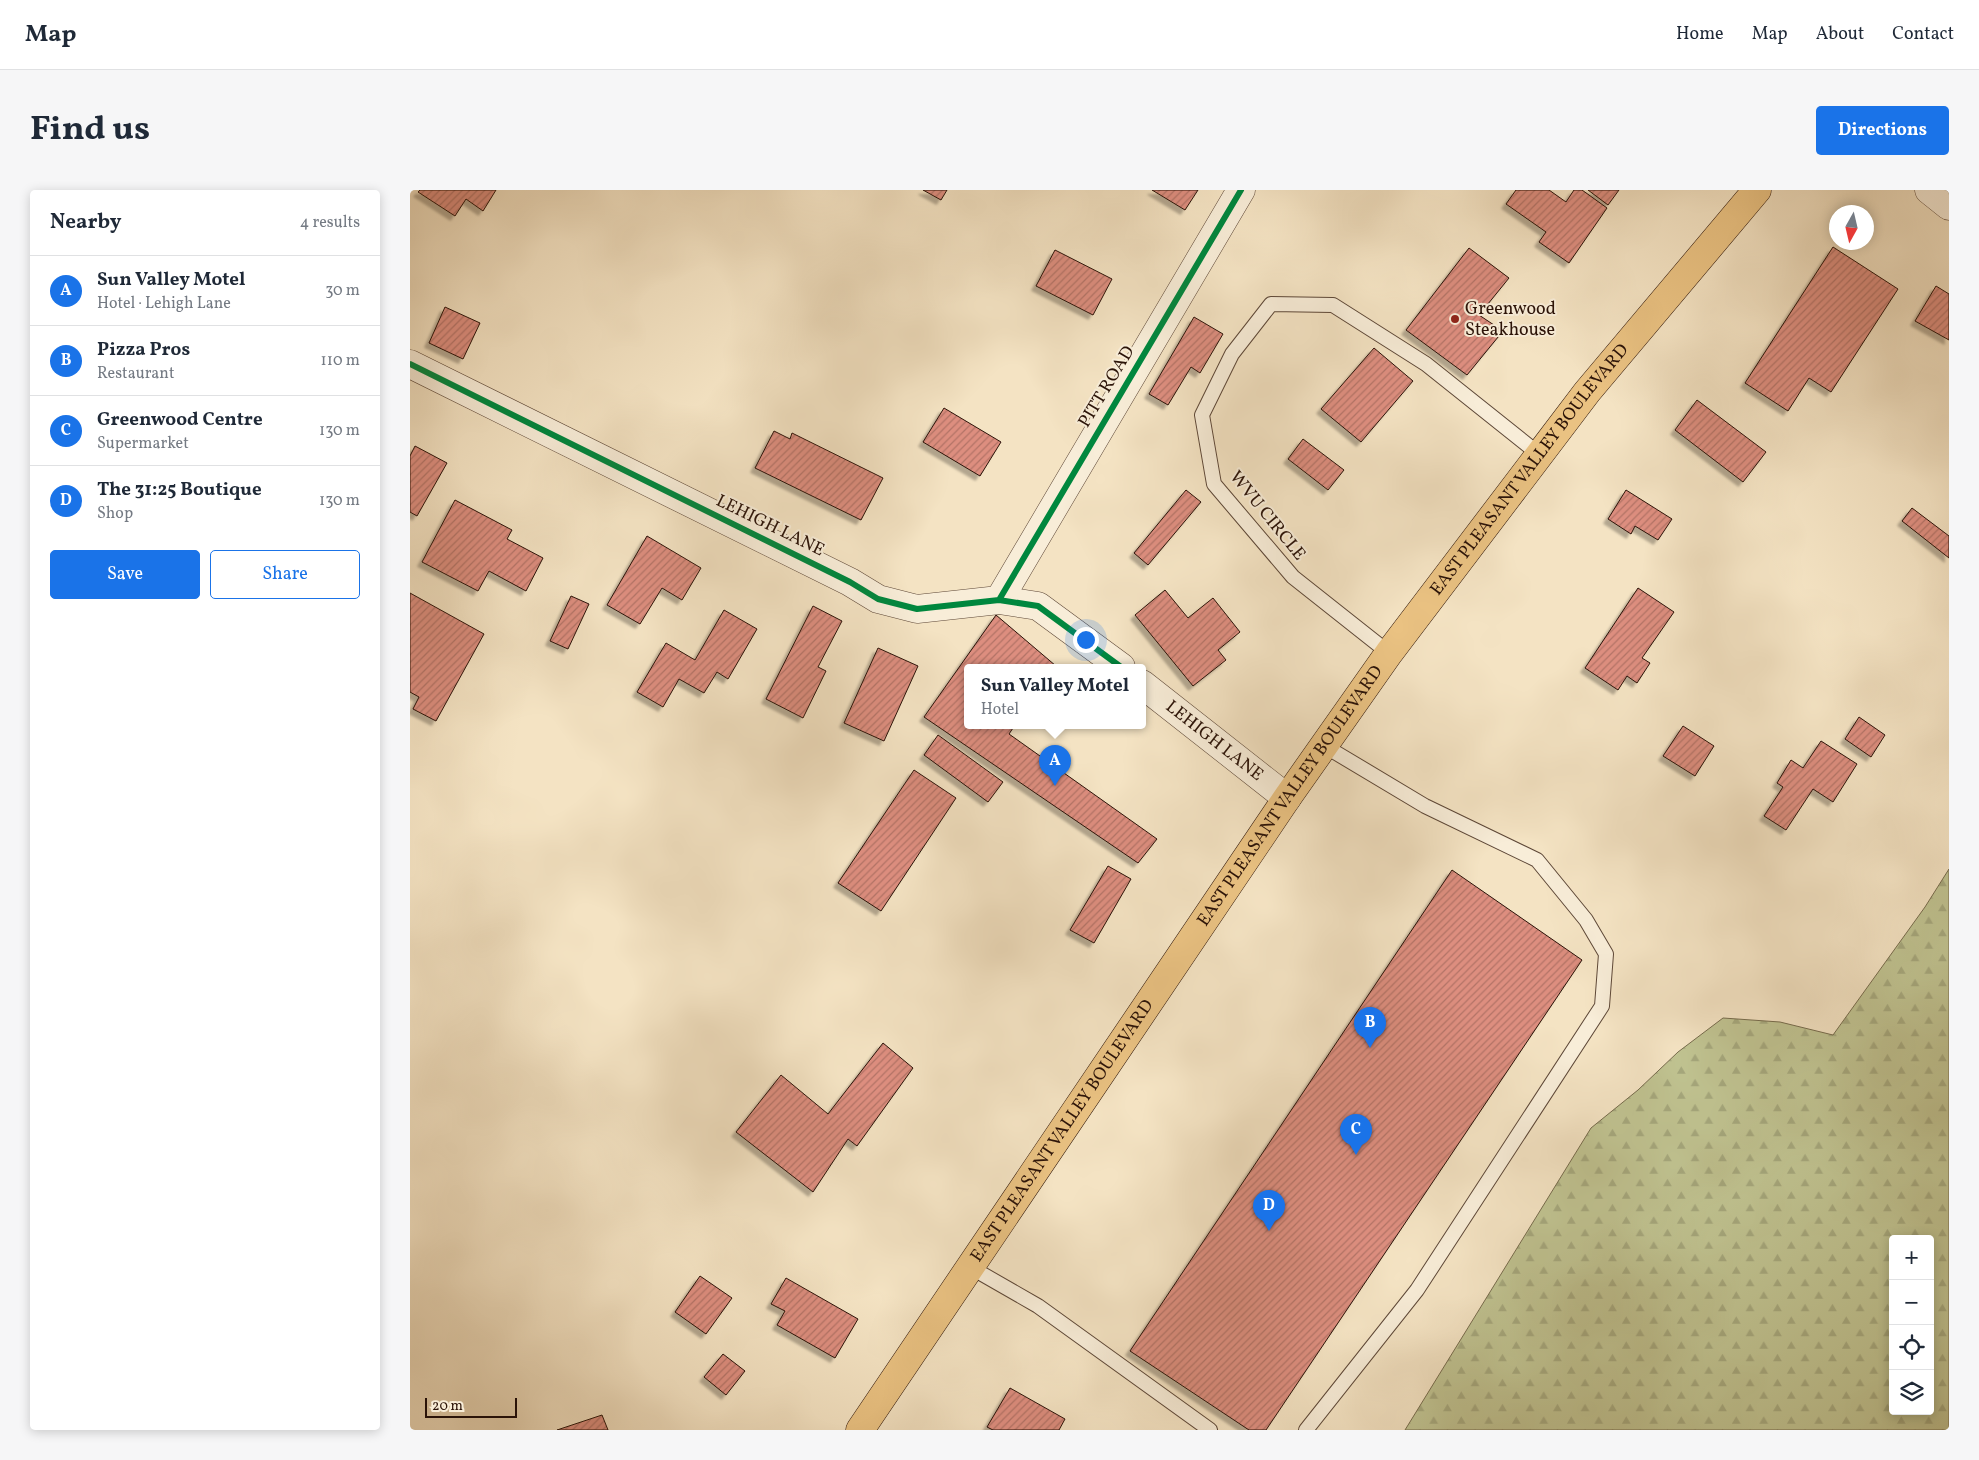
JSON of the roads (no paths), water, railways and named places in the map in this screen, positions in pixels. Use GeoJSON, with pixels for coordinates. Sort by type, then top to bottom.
{"type":"FeatureCollection","features":[{"type":"Feature","properties":{"kind":"main road","name":"EAST PLEASANT VALLEY BOULEVARD"},"geometry":{"type":"LineString","coordinates":[[860,1430],[1323,745],[1389,653],[1588,392],[1757,190]]}},
{"type":"Feature","properties":{"kind":"street","name":"PITT ROAD"},"geometry":{"type":"LineString","coordinates":[[999,600],[1241,190]]}},
{"type":"Feature","properties":{"kind":"street"},"geometry":{"type":"LineString","coordinates":[[1929,190],[1949,206]]}},
{"type":"Feature","properties":{"kind":"street","name":"LEHIGH LANE"},"geometry":{"type":"LineString","coordinates":[[410,364],[850,582],[878,599],[917,609],[999,600],[1038,606],[1116,664]]}},
{"type":"Feature","properties":{"kind":"street","name":"LEHIGH LANE"},"geometry":{"type":"LineString","coordinates":[[1146,687],[1287,798]]}},
{"type":"Feature","properties":{"kind":"lane","name":"WVU CIRCLE"},"geometry":{"type":"LineString","coordinates":[[1389,653],[1293,577],[1214,484],[1202,415],[1232,354],[1271,304],[1332,305],[1426,364],[1540,454]]}},
{"type":"Feature","properties":{"kind":"lane"},"geometry":{"type":"LineString","coordinates":[[1306,1430],[1417,1290],[1602,1006],[1606,954],[1586,920],[1537,860],[1425,806],[1323,745]]}},
{"type":"Feature","properties":{"kind":"lane"},"geometry":{"type":"LineString","coordinates":[[970,1267],[1038,1306],[1210,1430]]}},
{"type":"Feature","properties":{"kind":"place","name":"Greenwood Steakhouse"},"geometry":{"type":"Point","coordinates":[1455,319]}},
{"type":"Feature","properties":{"kind":"place","name":"Sun Valley Motel"},"geometry":{"type":"Point","coordinates":[1055,786]}},
{"type":"Feature","properties":{"kind":"place","name":"Pizza Pros"},"geometry":{"type":"Point","coordinates":[1370,1048]}},
{"type":"Feature","properties":{"kind":"place","name":"Greenwood Centre"},"geometry":{"type":"Point","coordinates":[1356,1155]}},
{"type":"Feature","properties":{"kind":"place","name":"The 31:25 Boutique"},"geometry":{"type":"Point","coordinates":[1269,1231]}}]}
